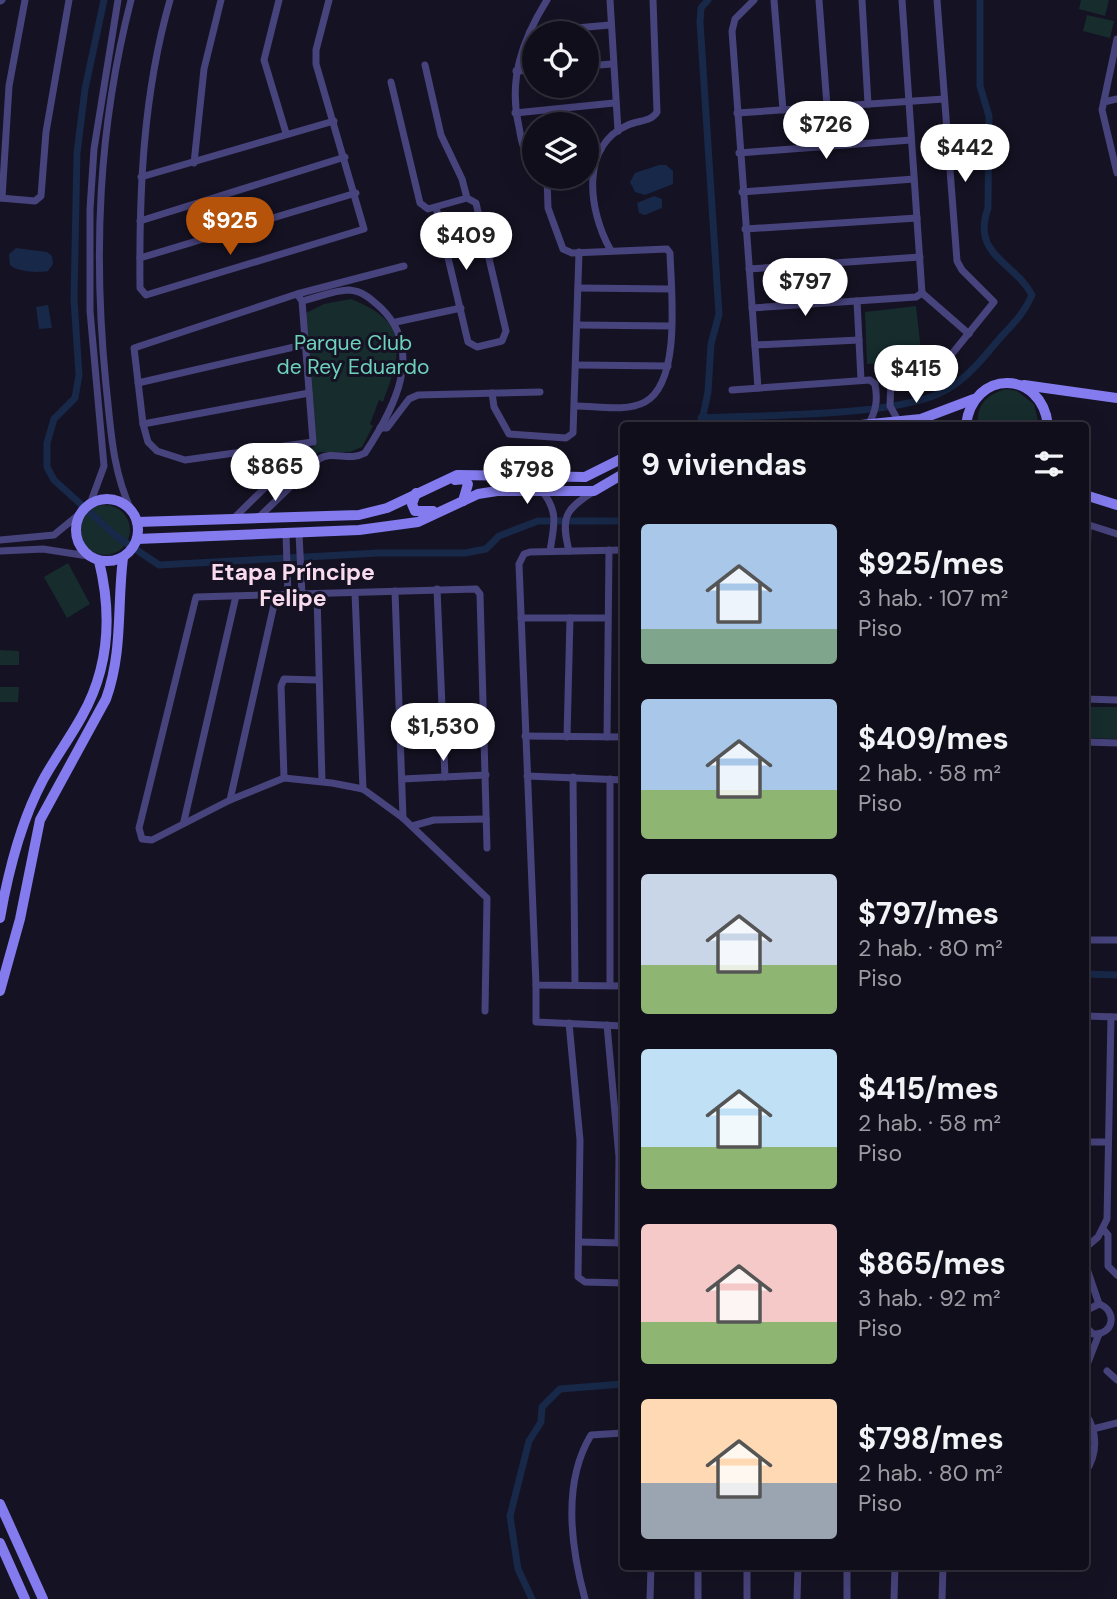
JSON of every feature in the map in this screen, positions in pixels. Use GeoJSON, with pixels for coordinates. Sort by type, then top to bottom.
{"type":"FeatureCollection","features":[{"type":"Feature","properties":{"kind":"street"},"geometry":{"type":"LineString","coordinates":[[25,0],[9,86],[1,198],[34,201],[41,196],[46,132],[69,0]]}},
{"type":"Feature","properties":{"kind":"street"},"geometry":{"type":"LineString","coordinates":[[0,540],[54,536],[90,504],[104,466],[90,311],[90,209],[103,82],[118,0]]}},
{"type":"Feature","properties":{"kind":"street"},"geometry":{"type":"LineString","coordinates":[[0,991],[20,919],[40,820],[106,699],[114,678],[119,646],[123,558],[137,538],[137,522],[114,466],[99,310],[98,258],[103,147],[121,39],[131,0]]}},
{"type":"Feature","properties":{"kind":"street"},"geometry":{"type":"LineString","coordinates":[[170,0],[149,95],[141,177],[142,293],[148,295],[362,232],[365,225],[315,58],[329,0]]}},
{"type":"Feature","properties":{"kind":"street"},"geometry":{"type":"LineString","coordinates":[[194,163],[204,69],[221,0]]}},
{"type":"Feature","properties":{"kind":"street"},"geometry":{"type":"LineString","coordinates":[[279,0],[264,60],[286,133]]}},
{"type":"Feature","properties":{"kind":"street"},"geometry":{"type":"LineString","coordinates":[[536,21],[547,0]]}},
{"type":"Feature","properties":{"kind":"street"},"geometry":{"type":"LineString","coordinates":[[610,0],[614,103],[618,131]]}},
{"type":"Feature","properties":{"kind":"street"},"geometry":{"type":"LineString","coordinates":[[610,249],[594,202],[593,174],[601,149],[618,131],[653,118],[657,112],[653,0]]}},
{"type":"Feature","properties":{"kind":"street"},"geometry":{"type":"LineString","coordinates":[[754,0],[733,24],[739,153],[758,388]]}},
{"type":"Feature","properties":{"kind":"street"},"geometry":{"type":"LineString","coordinates":[[774,0],[783,110]]}},
{"type":"Feature","properties":{"kind":"street"},"geometry":{"type":"LineString","coordinates":[[819,0],[827,107]]}},
{"type":"Feature","properties":{"kind":"street"},"geometry":{"type":"LineString","coordinates":[[862,0],[868,104]]}},
{"type":"Feature","properties":{"kind":"street"},"geometry":{"type":"LineString","coordinates":[[902,0],[922,292],[969,334]]}},
{"type":"Feature","properties":{"kind":"street"},"geometry":{"type":"LineString","coordinates":[[937,0],[957,261],[962,271],[995,302],[951,355],[932,369],[891,380],[890,406],[899,422],[921,419],[974,399],[993,385],[1016,384],[1117,398]]}},
{"type":"Feature","properties":{"kind":"street"},"geometry":{"type":"LineString","coordinates":[[599,26],[610,25]]}},
{"type":"Feature","properties":{"kind":"street"},"geometry":{"type":"LineString","coordinates":[[1117,39],[1102,110],[1115,149],[1117,173]]}},
{"type":"Feature","properties":{"kind":"street"},"geometry":{"type":"LineString","coordinates":[[522,54],[516,71],[516,113],[522,141]]}},
{"type":"Feature","properties":{"kind":"street"},"geometry":{"type":"LineString","coordinates":[[599,65],[612,64]]}},
{"type":"Feature","properties":{"kind":"street"},"geometry":{"type":"LineString","coordinates":[[425,65],[441,135],[462,179],[467,198]]}},
{"type":"Feature","properties":{"kind":"street"},"geometry":{"type":"LineString","coordinates":[[516,71],[522,71]]}},
{"type":"Feature","properties":{"kind":"street"},"geometry":{"type":"LineString","coordinates":[[391,82],[420,203],[428,209],[467,198],[477,203],[506,331],[505,338],[477,347],[470,346],[436,207]]}},
{"type":"Feature","properties":{"kind":"street"},"geometry":{"type":"LineString","coordinates":[[737,113],[944,99]]}},
{"type":"Feature","properties":{"kind":"street"},"geometry":{"type":"LineString","coordinates":[[1104,102],[1117,99]]}},
{"type":"Feature","properties":{"kind":"street"},"geometry":{"type":"LineString","coordinates":[[516,113],[614,103]]}},
{"type":"Feature","properties":{"kind":"street"},"geometry":{"type":"LineString","coordinates":[[141,177],[334,121]]}},
{"type":"Feature","properties":{"kind":"street"},"geometry":{"type":"LineString","coordinates":[[739,153],[911,140]]}},
{"type":"Feature","properties":{"kind":"street"},"geometry":{"type":"LineString","coordinates":[[140,221],[345,158]]}},
{"type":"Feature","properties":{"kind":"street"},"geometry":{"type":"LineString","coordinates":[[742,192],[914,179]]}},
{"type":"Feature","properties":{"kind":"street"},"geometry":{"type":"LineString","coordinates":[[547,189],[548,208],[557,240],[567,251],[669,250],[671,326],[668,366],[659,390],[646,402],[630,407],[576,406]]}},
{"type":"Feature","properties":{"kind":"street"},"geometry":{"type":"LineString","coordinates":[[140,258],[356,194]]}},
{"type":"Feature","properties":{"kind":"street"},"geometry":{"type":"LineString","coordinates":[[745,229],[917,218]]}},
{"type":"Feature","properties":{"kind":"street"},"geometry":{"type":"LineString","coordinates":[[492,393],[504,430],[516,436],[569,437],[574,430],[579,252]]}},
{"type":"Feature","properties":{"kind":"street"},"geometry":{"type":"LineString","coordinates":[[748,269],[920,257]]}},
{"type":"Feature","properties":{"kind":"street"},"geometry":{"type":"LineString","coordinates":[[299,298],[307,344],[313,442],[185,460],[157,451],[148,442],[143,424],[134,348],[404,266]]}},
{"type":"Feature","properties":{"kind":"street"},"geometry":{"type":"LineString","coordinates":[[578,288],[671,289]]}},
{"type":"Feature","properties":{"kind":"street"},"geometry":{"type":"LineString","coordinates":[[258,519],[288,487],[324,456],[350,458],[365,453],[395,397],[403,366],[403,342],[396,322],[369,296],[346,290],[299,298]]}},
{"type":"Feature","properties":{"kind":"street"},"geometry":{"type":"LineString","coordinates":[[752,308],[916,297],[922,292]]}},
{"type":"Feature","properties":{"kind":"street"},"geometry":{"type":"LineString","coordinates":[[857,301],[861,380]]}},
{"type":"Feature","properties":{"kind":"street"},"geometry":{"type":"LineString","coordinates":[[396,322],[461,308]]}},
{"type":"Feature","properties":{"kind":"street"},"geometry":{"type":"LineString","coordinates":[[578,325],[671,326]]}},
{"type":"Feature","properties":{"kind":"street"},"geometry":{"type":"LineString","coordinates":[[755,345],[859,340]]}},
{"type":"Feature","properties":{"kind":"street"},"geometry":{"type":"LineString","coordinates":[[138,383],[307,344]]}},
{"type":"Feature","properties":{"kind":"street"},"geometry":{"type":"LineString","coordinates":[[576,365],[668,366]]}},
{"type":"Feature","properties":{"kind":"street"},"geometry":{"type":"LineString","coordinates":[[732,390],[861,380],[874,382],[877,392],[875,413],[870,422]]}},
{"type":"Feature","properties":{"kind":"street"},"geometry":{"type":"LineString","coordinates":[[1016,384],[1040,399],[1047,422]]}},
{"type":"Feature","properties":{"kind":"street"},"geometry":{"type":"LineString","coordinates":[[380,428],[387,428],[410,399],[418,395],[540,392]]}},
{"type":"Feature","properties":{"kind":"street"},"geometry":{"type":"LineString","coordinates":[[143,424],[309,393]]}},
{"type":"Feature","properties":{"kind":"street"},"geometry":{"type":"LineString","coordinates":[[967,422],[974,399]]}},
{"type":"Feature","properties":{"kind":"street"},"geometry":{"type":"LineString","coordinates":[[233,519],[291,462],[296,446]]}},
{"type":"Feature","properties":{"kind":"street"},"geometry":{"type":"LineString","coordinates":[[137,522],[359,515],[387,508],[457,475],[558,479],[585,477],[620,460]]}},
{"type":"Feature","properties":{"kind":"street"},"geometry":{"type":"LineString","coordinates":[[276,476],[288,487]]}},
{"type":"Feature","properties":{"kind":"street"},"geometry":{"type":"LineString","coordinates":[[569,551],[565,533],[570,506],[620,476]]}},
{"type":"Feature","properties":{"kind":"street"},"geometry":{"type":"LineString","coordinates":[[435,484],[466,480],[469,488],[463,501]]}},
{"type":"Feature","properties":{"kind":"street"},"geometry":{"type":"LineString","coordinates":[[137,538],[359,530],[418,522],[463,501],[497,491],[594,491]]}},
{"type":"Feature","properties":{"kind":"street"},"geometry":{"type":"LineString","coordinates":[[542,491],[553,505],[555,514],[550,551]]}},
{"type":"Feature","properties":{"kind":"street"},"geometry":{"type":"LineString","coordinates":[[259,492],[272,504]]}},
{"type":"Feature","properties":{"kind":"street"},"geometry":{"type":"LineString","coordinates":[[416,493],[412,508],[418,512],[451,507]]}},
{"type":"Feature","properties":{"kind":"street"},"geometry":{"type":"LineString","coordinates":[[1089,496],[1117,505]]}},
{"type":"Feature","properties":{"kind":"street"},"geometry":{"type":"LineString","coordinates":[[90,504],[104,499],[119,501],[131,510]]}},
{"type":"Feature","properties":{"kind":"street"},"geometry":{"type":"LineString","coordinates":[[82,512],[76,535],[89,555]]}},
{"type":"Feature","properties":{"kind":"street"},"geometry":{"type":"LineString","coordinates":[[1089,526],[1117,534]]}},
{"type":"Feature","properties":{"kind":"street"},"geometry":{"type":"LineString","coordinates":[[299,533],[302,595]]}},
{"type":"Feature","properties":{"kind":"street"},"geometry":{"type":"LineString","coordinates":[[286,534],[288,596]]}},
{"type":"Feature","properties":{"kind":"street"},"geometry":{"type":"LineString","coordinates":[[0,551],[43,549],[89,555],[99,561],[111,562],[123,558]]}},
{"type":"Feature","properties":{"kind":"street"},"geometry":{"type":"LineString","coordinates":[[607,737],[609,550]]}},
{"type":"Feature","properties":{"kind":"street"},"geometry":{"type":"LineString","coordinates":[[620,550],[530,552],[520,560],[536,1022],[620,1026]]}},
{"type":"Feature","properties":{"kind":"street"},"geometry":{"type":"LineString","coordinates":[[0,918],[30,808],[97,686],[104,659],[107,625],[106,589],[99,561]]}},
{"type":"Feature","properties":{"kind":"street"},"geometry":{"type":"LineString","coordinates":[[288,572],[300,572]]}},
{"type":"Feature","properties":{"kind":"street"},"geometry":{"type":"LineString","coordinates":[[485,1011],[487,898],[403,818],[363,789],[321,781],[284,778],[184,821],[152,840],[146,841],[139,834],[193,601],[205,595],[288,596],[472,587],[480,594],[487,848]]}},
{"type":"Feature","properties":{"kind":"street"},"geometry":{"type":"LineString","coordinates":[[438,589],[445,777]]}},
{"type":"Feature","properties":{"kind":"street"},"geometry":{"type":"LineString","coordinates":[[395,591],[403,818]]}},
{"type":"Feature","properties":{"kind":"street"},"geometry":{"type":"LineString","coordinates":[[355,593],[363,789]]}},
{"type":"Feature","properties":{"kind":"street"},"geometry":{"type":"LineString","coordinates":[[317,594],[321,781]]}},
{"type":"Feature","properties":{"kind":"street"},"geometry":{"type":"LineString","coordinates":[[184,821],[236,596]]}},
{"type":"Feature","properties":{"kind":"street"},"geometry":{"type":"LineString","coordinates":[[230,800],[276,596]]}},
{"type":"Feature","properties":{"kind":"street"},"geometry":{"type":"LineString","coordinates":[[522,618],[607,618]]}},
{"type":"Feature","properties":{"kind":"street"},"geometry":{"type":"LineString","coordinates":[[567,737],[570,618]]}},
{"type":"Feature","properties":{"kind":"street"},"geometry":{"type":"LineString","coordinates":[[284,778],[281,686],[284,679],[292,677],[317,680]]}},
{"type":"Feature","properties":{"kind":"street"},"geometry":{"type":"LineString","coordinates":[[1089,699],[1117,700]]}},
{"type":"Feature","properties":{"kind":"street"},"geometry":{"type":"LineString","coordinates":[[525,736],[620,737]]}},
{"type":"Feature","properties":{"kind":"street"},"geometry":{"type":"LineString","coordinates":[[1089,742],[1117,743]]}},
{"type":"Feature","properties":{"kind":"street"},"geometry":{"type":"LineString","coordinates":[[402,779],[486,775]]}},
{"type":"Feature","properties":{"kind":"street"},"geometry":{"type":"LineString","coordinates":[[527,776],[620,780]]}},
{"type":"Feature","properties":{"kind":"street"},"geometry":{"type":"LineString","coordinates":[[573,778],[575,984]]}},
{"type":"Feature","properties":{"kind":"street"},"geometry":{"type":"LineString","coordinates":[[610,779],[610,985]]}},
{"type":"Feature","properties":{"kind":"street"},"geometry":{"type":"LineString","coordinates":[[412,826],[434,820],[486,819]]}},
{"type":"Feature","properties":{"kind":"street"},"geometry":{"type":"LineString","coordinates":[[1089,940],[1117,940]]}},
{"type":"Feature","properties":{"kind":"street"},"geometry":{"type":"LineString","coordinates":[[536,985],[620,986]]}},
{"type":"Feature","properties":{"kind":"street"},"geometry":{"type":"LineString","coordinates":[[1089,1016],[1114,1017],[1107,1219],[1103,1229],[1089,1244]]}},
{"type":"Feature","properties":{"kind":"street"},"geometry":{"type":"LineString","coordinates":[[569,1023],[580,1139],[580,1280],[620,1283]]}},
{"type":"Feature","properties":{"kind":"street"},"geometry":{"type":"LineString","coordinates":[[579,1242],[620,1243],[619,1157],[607,1025]]}},
{"type":"Feature","properties":{"kind":"street"},"geometry":{"type":"LineString","coordinates":[[1089,1142],[1108,1142]]}},
{"type":"Feature","properties":{"kind":"street"},"geometry":{"type":"LineString","coordinates":[[1107,1177],[1117,1177]]}},
{"type":"Feature","properties":{"kind":"street"},"geometry":{"type":"LineString","coordinates":[[1103,1229],[1108,1235],[1108,1266],[1117,1275]]}},
{"type":"Feature","properties":{"kind":"street"},"geometry":{"type":"LineString","coordinates":[[1089,1275],[1099,1304]]}},
{"type":"Feature","properties":{"kind":"street"},"geometry":{"type":"LineString","coordinates":[[1089,1306],[1099,1304],[1115,1312],[1114,1327],[1099,1334],[1089,1331]]}},
{"type":"Feature","properties":{"kind":"street"},"geometry":{"type":"LineString","coordinates":[[1089,1360],[1099,1334]]}},
{"type":"Feature","properties":{"kind":"street"},"geometry":{"type":"LineString","coordinates":[[1107,1371],[1117,1380]]}},
{"type":"Feature","properties":{"kind":"street"},"geometry":{"type":"LineString","coordinates":[[1089,1421],[1093,1429],[1093,1455],[1089,1464]]}},
{"type":"Feature","properties":{"kind":"street"},"geometry":{"type":"LineString","coordinates":[[1093,1429],[1117,1423]]}},
{"type":"Feature","properties":{"kind":"street"},"geometry":{"type":"LineString","coordinates":[[585,1599],[573,1534],[576,1479],[591,1436],[620,1433]]}},
{"type":"Feature","properties":{"kind":"street"},"geometry":{"type":"LineString","coordinates":[[0,1504],[43,1599]]}},
{"type":"Feature","properties":{"kind":"street"},"geometry":{"type":"LineString","coordinates":[[0,1543],[24,1599]]}},
{"type":"Feature","properties":{"kind":"street"},"geometry":{"type":"LineString","coordinates":[[650,1599],[651,1570]]}},
{"type":"Feature","properties":{"kind":"street"},"geometry":{"type":"LineString","coordinates":[[698,1570],[698,1599]]}},
{"type":"Feature","properties":{"kind":"street"},"geometry":{"type":"LineString","coordinates":[[747,1570],[747,1599]]}},
{"type":"Feature","properties":{"kind":"street"},"geometry":{"type":"LineString","coordinates":[[797,1599],[798,1570]]}},
{"type":"Feature","properties":{"kind":"street"},"geometry":{"type":"LineString","coordinates":[[847,1570],[847,1599]]}},
{"type":"Feature","properties":{"kind":"street"},"geometry":{"type":"LineString","coordinates":[[894,1599],[895,1570]]}},
{"type":"Feature","properties":{"kind":"street"},"geometry":{"type":"LineString","coordinates":[[942,1599],[943,1570]]}},
{"type":"Feature","properties":{"kind":"green space"},"geometry":{"type":"Polygon","coordinates":[[[1081,0],[1109,0],[1105,16],[1079,9],[1081,0]]]}},
{"type":"Feature","properties":{"kind":"green space"},"geometry":{"type":"Polygon","coordinates":[[[1087,15],[1114,21],[1110,38],[1083,31],[1087,15]]]}},
{"type":"Feature","properties":{"kind":"green space","name":"Parque Club de Rey Eduardo"},"geometry":{"type":"Polygon","coordinates":[[[351,299],[384,318],[392,329],[397,354],[390,384],[383,402],[379,400],[370,424],[373,426],[362,447],[350,452],[319,452],[285,478],[298,462],[298,451],[314,447],[304,314],[324,304],[351,299]]]}},
{"type":"Feature","properties":{"kind":"green space"},"geometry":{"type":"Polygon","coordinates":[[[916,306],[922,360],[867,364],[865,312],[916,306]]]}},
{"type":"Feature","properties":{"kind":"green space"},"geometry":{"type":"Polygon","coordinates":[[[1006,389],[1017,391],[1034,404],[1038,422],[978,422],[981,406],[993,394],[1006,389]]]}},
{"type":"Feature","properties":{"kind":"green space"},"geometry":{"type":"Polygon","coordinates":[[[105,505],[122,513],[130,530],[122,547],[105,555],[88,547],[80,530],[88,513],[105,505]]]}},
{"type":"Feature","properties":{"kind":"green space"},"geometry":{"type":"Polygon","coordinates":[[[68,563],[90,604],[67,618],[44,577],[68,563]]]}},
{"type":"Feature","properties":{"kind":"green space"},"geometry":{"type":"Polygon","coordinates":[[[0,650],[19,651],[19,665],[0,665],[0,650]]]}},
{"type":"Feature","properties":{"kind":"green space"},"geometry":{"type":"Polygon","coordinates":[[[0,687],[19,687],[18,702],[0,702],[0,687]]]}},
{"type":"Feature","properties":{"kind":"green space"},"geometry":{"type":"Polygon","coordinates":[[[1089,707],[1117,707],[1117,739],[1089,738],[1089,707]]]}},
{"type":"Feature","properties":{"kind":"water"},"geometry":{"type":"Polygon","coordinates":[[[666,165],[673,171],[673,184],[645,195],[635,192],[630,182],[635,173],[666,165]]]}},
{"type":"Feature","properties":{"kind":"water"},"geometry":{"type":"Polygon","coordinates":[[[654,196],[662,199],[662,208],[645,215],[639,213],[637,203],[654,196]]]}},
{"type":"Feature","properties":{"kind":"water"},"geometry":{"type":"Polygon","coordinates":[[[16,248],[47,252],[52,256],[53,264],[44,272],[13,267],[10,265],[9,254],[16,248]]]}},
{"type":"Feature","properties":{"kind":"water"},"geometry":{"type":"Polygon","coordinates":[[[48,305],[52,328],[39,329],[36,307],[48,305]]]}},
{"type":"Feature","properties":{"kind":"waterway"},"geometry":{"type":"LineString","coordinates":[[104,0],[85,89],[77,153],[74,299],[79,375],[75,398],[54,419],[47,443],[47,467],[54,480],[116,536],[159,565],[379,553],[465,553],[486,549],[499,536],[538,521],[620,521]]}},
{"type":"Feature","properties":{"kind":"waterway"},"geometry":{"type":"LineString","coordinates":[[702,422],[708,392],[711,344],[719,314],[700,22],[701,8],[708,0]]}},
{"type":"Feature","properties":{"kind":"waterway"},"geometry":{"type":"LineString","coordinates":[[701,418],[828,413],[925,399],[946,390],[969,373],[1022,313],[1032,295],[1016,274],[997,257],[985,237],[989,116],[980,86],[980,0]]}},
{"type":"Feature","properties":{"kind":"waterway"},"geometry":{"type":"LineString","coordinates":[[1089,974],[1117,975]]}},
{"type":"Feature","properties":{"kind":"waterway"},"geometry":{"type":"LineString","coordinates":[[532,1599],[518,1569],[510,1516],[529,1441],[541,1422],[542,1407],[560,1389],[620,1384]]}},
{"type":"Feature","properties":{"kind":"district","name":"Etapa Príncipe Felipe"},"geometry":{"type":"Point","coordinates":[293,585]}}]}
